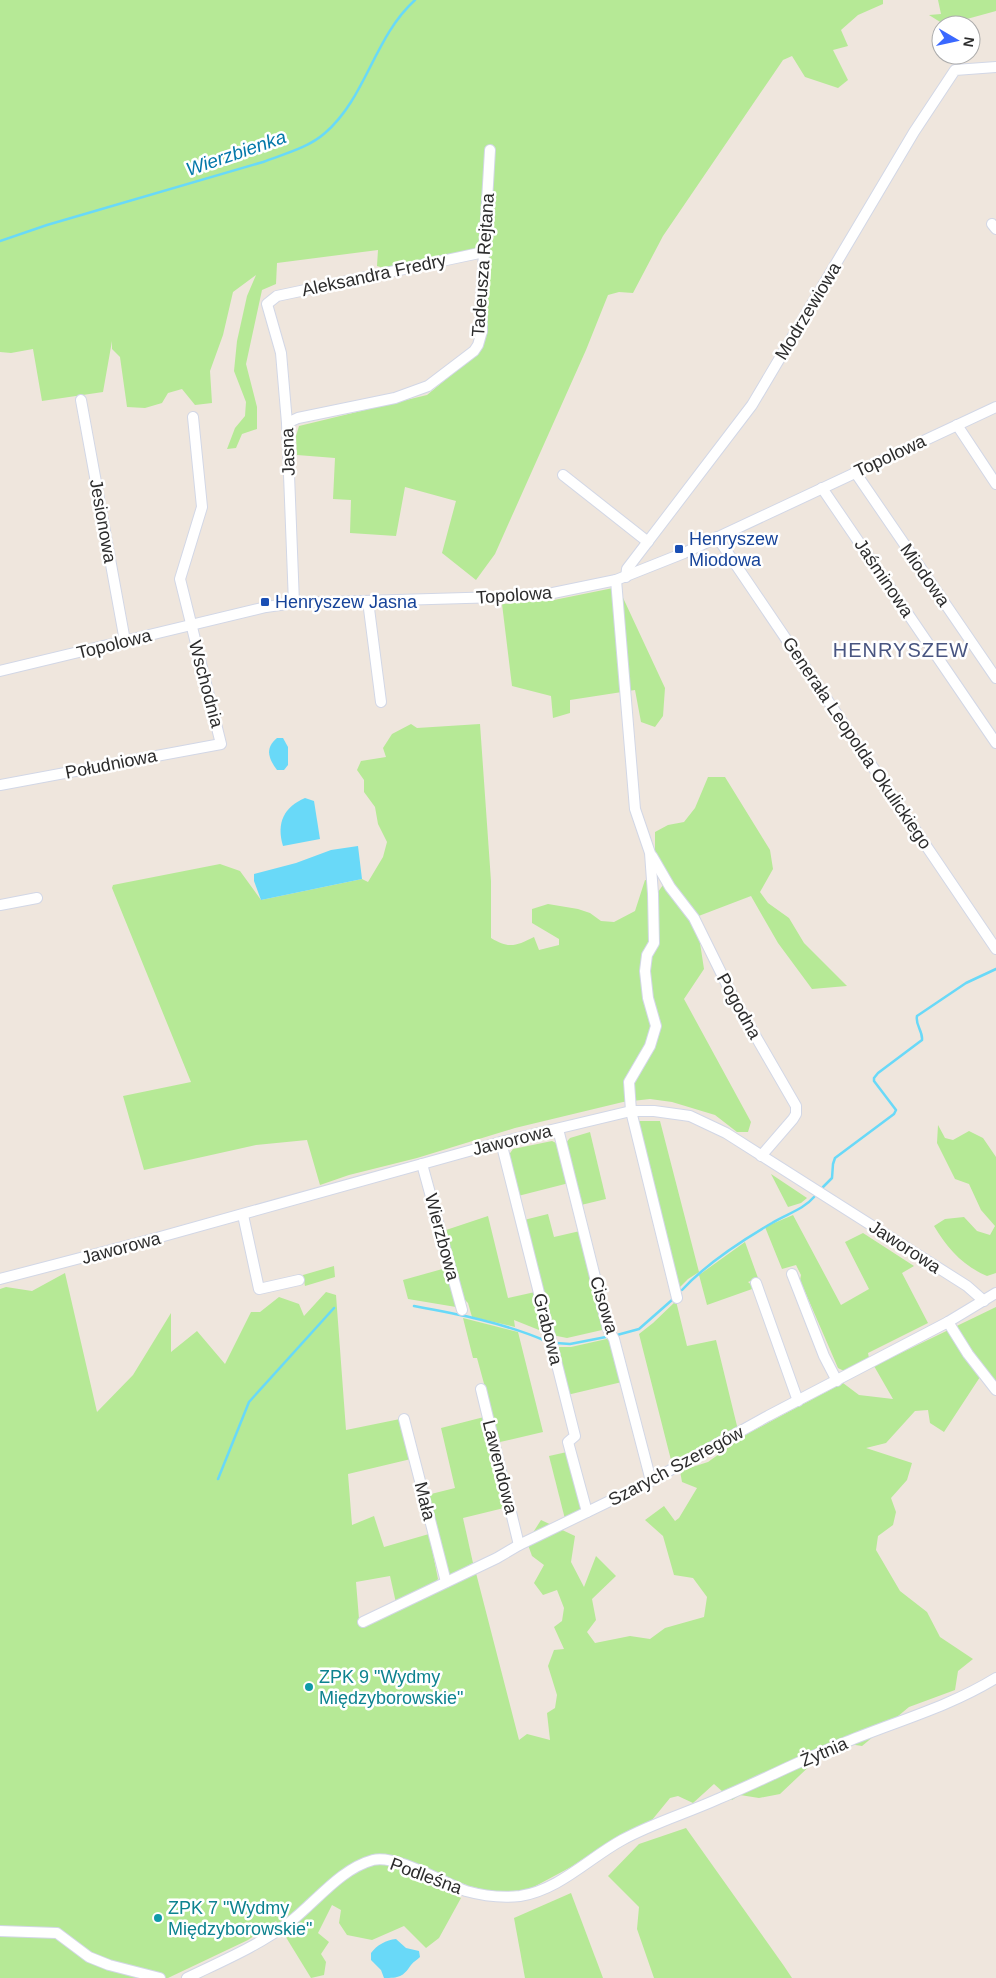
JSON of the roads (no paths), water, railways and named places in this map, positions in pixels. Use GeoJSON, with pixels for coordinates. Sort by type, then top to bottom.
{"type":"FeatureCollection","features":[{"type":"Feature","properties":{"kind":"street","name":"Modrzewiowa"},"geometry":{"type":"LineString","coordinates":[[626,577],[627,569],[752,405],[914,132],[955,70],[996,67]]}},
{"type":"Feature","properties":{"kind":"street","name":"Tadeusza Rejtana"},"geometry":{"type":"LineString","coordinates":[[287,423],[298,418],[395,398],[428,386],[474,351],[482,331],[490,150]]}},
{"type":"Feature","properties":{"kind":"street","name":"Aleksandra Fredry"},"geometry":{"type":"LineString","coordinates":[[267,304],[277,296],[484,252]]}},
{"type":"Feature","properties":{"kind":"street","name":"Jasna"},"geometry":{"type":"LineString","coordinates":[[267,304],[281,353],[287,423],[294,603]]}},
{"type":"Feature","properties":{"kind":"street","name":"Jesionowa"},"geometry":{"type":"LineString","coordinates":[[81,400],[125,641]]}},
{"type":"Feature","properties":{"kind":"street","name":"Topolowa"},"geometry":{"type":"LineString","coordinates":[[0,671],[266,607],[294,603],[500,597],[553,593],[616,580],[655,566],[996,406]]}},
{"type":"Feature","properties":{"kind":"street","name":"Wschodnia"},"geometry":{"type":"LineString","coordinates":[[193,417],[202,507],[180,579],[221,744]]}},
{"type":"Feature","properties":{"kind":"street"},"geometry":{"type":"LineString","coordinates":[[957,425],[996,484]]}},
{"type":"Feature","properties":{"kind":"street","name":"Miodowa"},"geometry":{"type":"LineString","coordinates":[[855,472],[996,678]]}},
{"type":"Feature","properties":{"kind":"street"},"geometry":{"type":"LineString","coordinates":[[563,475],[648,542]]}},
{"type":"Feature","properties":{"kind":"street","name":"Jaśminowa"},"geometry":{"type":"LineString","coordinates":[[822,488],[996,743]]}},
{"type":"Feature","properties":{"kind":"street","name":"Generała Leopolda Okulickiego"},"geometry":{"type":"LineString","coordinates":[[717,537],[996,949]]}},
{"type":"Feature","properties":{"kind":"street"},"geometry":{"type":"LineString","coordinates":[[616,580],[635,809],[650,852],[654,943],[647,955],[645,971],[648,998],[656,1026],[650,1046],[629,1082],[631,1111],[678,1298]]}},
{"type":"Feature","properties":{"kind":"street"},"geometry":{"type":"LineString","coordinates":[[368,600],[381,702]]}},
{"type":"Feature","properties":{"kind":"street","name":"Południowa"},"geometry":{"type":"LineString","coordinates":[[0,785],[221,744]]}},
{"type":"Feature","properties":{"kind":"street","name":"Pogodna"},"geometry":{"type":"LineString","coordinates":[[650,852],[670,887],[694,918],[733,997],[796,1106],[796,1114],[793,1119],[761,1156]]}},
{"type":"Feature","properties":{"kind":"street"},"geometry":{"type":"LineString","coordinates":[[0,905],[37,898]]}},
{"type":"Feature","properties":{"kind":"street","name":"Jaworowa"},"geometry":{"type":"LineString","coordinates":[[0,1279],[244,1215],[501,1142],[631,1111],[654,1110],[690,1116],[726,1133],[967,1286],[984,1301]]}},
{"type":"Feature","properties":{"kind":"street","name":"Cisowa"},"geometry":{"type":"LineString","coordinates":[[558,1129],[608,1329],[614,1339],[651,1480]]}},
{"type":"Feature","properties":{"kind":"street","name":"Grabowa"},"geometry":{"type":"LineString","coordinates":[[501,1142],[575,1436],[568,1442],[587,1512]]}},
{"type":"Feature","properties":{"kind":"street","name":"Wierzbowa"},"geometry":{"type":"LineString","coordinates":[[422,1164],[462,1310]]}},
{"type":"Feature","properties":{"kind":"street"},"geometry":{"type":"LineString","coordinates":[[244,1215],[259,1289],[298,1280]]}},
{"type":"Feature","properties":{"kind":"street"},"geometry":{"type":"LineString","coordinates":[[792,1274],[824,1356],[837,1381]]}},
{"type":"Feature","properties":{"kind":"street"},"geometry":{"type":"LineString","coordinates":[[756,1283],[798,1401]]}},
{"type":"Feature","properties":{"kind":"street","name":"Szarych Szeregów"},"geometry":{"type":"LineString","coordinates":[[363,1622],[497,1558],[651,1480],[948,1322],[996,1293]]}},
{"type":"Feature","properties":{"kind":"street"},"geometry":{"type":"LineString","coordinates":[[948,1322],[968,1354],[996,1390]]}},
{"type":"Feature","properties":{"kind":"street","name":"Lawendowa"},"geometry":{"type":"LineString","coordinates":[[481,1389],[520,1545]]}},
{"type":"Feature","properties":{"kind":"street","name":"Mała"},"geometry":{"type":"LineString","coordinates":[[404,1419],[446,1582]]}},
{"type":"Feature","properties":{"kind":"street","name":"Żytnia"},"geometry":{"type":"LineString","coordinates":[[653,1826],[718,1800],[846,1742],[942,1706],[996,1678]]}},
{"type":"Feature","properties":{"kind":"street","name":"Podleśna"},"geometry":{"type":"LineString","coordinates":[[186,1978],[237,1955],[265,1939],[290,1922],[344,1875],[358,1866],[374,1860],[389,1860],[468,1891],[503,1897],[522,1895],[538,1892],[554,1885],[605,1850],[653,1826]]}},
{"type":"Feature","properties":{"kind":"street"},"geometry":{"type":"LineString","coordinates":[[0,1932],[58,1933],[89,1958],[160,1978]]}},
{"type":"Feature","properties":{"kind":"water"},"geometry":{"type":"Polygon","coordinates":[[[277,738],[283,738],[288,747],[288,765],[284,770],[277,770],[269,753],[269,749],[277,738]]]}},
{"type":"Feature","properties":{"kind":"water"},"geometry":{"type":"Polygon","coordinates":[[[305,798],[314,801],[320,839],[283,846],[281,823],[287,811],[305,798]]]}},
{"type":"Feature","properties":{"kind":"water"},"geometry":{"type":"Polygon","coordinates":[[[358,846],[362,879],[261,900],[254,881],[254,874],[296,863],[331,850],[358,846]]]}},
{"type":"Feature","properties":{"kind":"water"},"geometry":{"type":"Polygon","coordinates":[[[396,1939],[406,1948],[419,1951],[420,1957],[403,1974],[397,1977],[384,1978],[381,1970],[371,1960],[371,1953],[382,1943],[396,1939]]]}},
{"type":"Feature","properties":{"kind":"waterway","name":"Wierzbienka"},"geometry":{"type":"LineString","coordinates":[[0,241],[47,225],[263,162],[311,143],[325,133],[351,103],[389,31],[415,0]]}},
{"type":"Feature","properties":{"kind":"waterway"},"geometry":{"type":"LineString","coordinates":[[823,1187],[832,1178],[835,1158],[894,1114],[896,1110],[874,1081],[874,1078],[922,1040],[917,1016],[966,983],[996,969]]}},
{"type":"Feature","properties":{"kind":"waterway"},"geometry":{"type":"LineString","coordinates":[[682,1290],[691,1280],[736,1245],[777,1220],[800,1209],[814,1197]]}},
{"type":"Feature","properties":{"kind":"waterway"},"geometry":{"type":"LineString","coordinates":[[617,1335],[639,1329],[672,1300]]}},
{"type":"Feature","properties":{"kind":"waterway"},"geometry":{"type":"LineString","coordinates":[[414,1306],[497,1324],[546,1341]]}},
{"type":"Feature","properties":{"kind":"waterway"},"geometry":{"type":"LineString","coordinates":[[218,1479],[249,1402],[334,1308]]}},
{"type":"Feature","properties":{"kind":"waterway"},"geometry":{"type":"LineString","coordinates":[[556,1343],[570,1344],[606,1337]]}},
{"type":"Feature","properties":{"kind":"place","name":"Henryszew Miodowa"},"geometry":{"type":"Point","coordinates":[679,549]}},
{"type":"Feature","properties":{"kind":"place","name":"Henryszew Jasna"},"geometry":{"type":"Point","coordinates":[265,602]}},
{"type":"Feature","properties":{"kind":"place","name":"ZPK 9 \"Wydmy Międzyborowskie\""},"geometry":{"type":"Point","coordinates":[309,1687]}},
{"type":"Feature","properties":{"kind":"place","name":"ZPK 7 \"Wydmy Międzyborowskie\""},"geometry":{"type":"Point","coordinates":[158,1918]}},
{"type":"Feature","properties":{"kind":"district","name":"HENRYSZEW"},"geometry":{"type":"Point","coordinates":[901,650]}}]}
